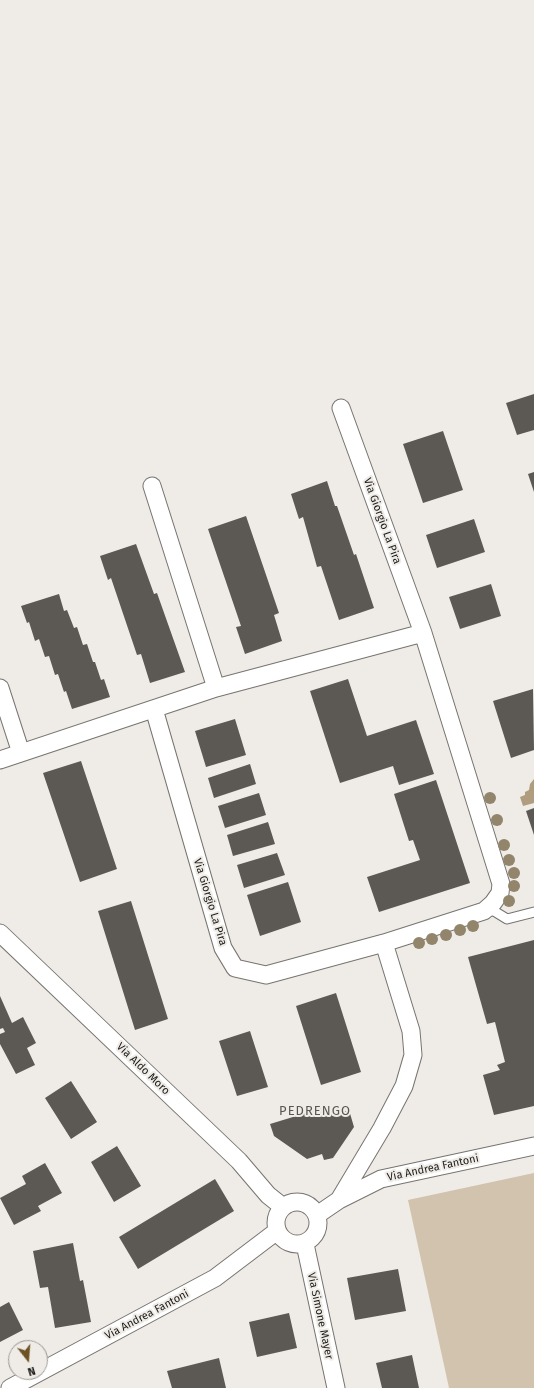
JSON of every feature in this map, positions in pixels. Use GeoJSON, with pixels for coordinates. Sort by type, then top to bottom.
{"type":"FeatureCollection","features":[{"type":"Feature","properties":{"kind":"street","name":"Via Giorgio La Pira"},"geometry":{"type":"LineString","coordinates":[[154,710],[223,948],[235,968],[266,975],[384,943],[484,911],[493,903],[500,893],[500,876],[423,633],[341,408]]}},
{"type":"Feature","properties":{"kind":"street"},"geometry":{"type":"LineString","coordinates":[[152,486],[216,688]]}},
{"type":"Feature","properties":{"kind":"street"},"geometry":{"type":"LineString","coordinates":[[0,760],[154,710],[216,688],[423,633]]}},
{"type":"Feature","properties":{"kind":"street"},"geometry":{"type":"LineString","coordinates":[[0,688],[21,753]]}},
{"type":"Feature","properties":{"kind":"street","name":"Via Aldo Moro"},"geometry":{"type":"LineString","coordinates":[[0,933],[239,1161],[268,1195],[283,1206]]}},
{"type":"Feature","properties":{"kind":"street"},"geometry":{"type":"LineString","coordinates":[[339,1200],[382,1128],[404,1086],[413,1055],[410,1031],[384,943]]}},
{"type":"Feature","properties":{"kind":"street","name":"Via Andrea Fantoni"},"geometry":{"type":"LineString","coordinates":[[317,1215],[339,1200],[381,1179],[534,1146]]}},
{"type":"Feature","properties":{"kind":"street"},"geometry":{"type":"LineString","coordinates":[[299,1202],[310,1206],[317,1215],[318,1228],[316,1235],[305,1244],[296,1245],[288,1243],[281,1238],[277,1231],[276,1218],[283,1206],[290,1203],[299,1202]]}},
{"type":"Feature","properties":{"kind":"street","name":"Via Andrea Fantoni"},"geometry":{"type":"LineString","coordinates":[[10,1388],[215,1278],[277,1231]]}},
{"type":"Feature","properties":{"kind":"street","name":"Via Simone Mayer"},"geometry":{"type":"LineString","coordinates":[[305,1244],[336,1388]]}},
{"type":"Feature","properties":{"kind":"lane"},"geometry":{"type":"LineString","coordinates":[[484,911],[494,911],[507,919],[534,912]]}},
{"type":"Feature","properties":{"kind":"shaded area"},"geometry":{"type":"Polygon","coordinates":[[[534,779],[534,803],[523,806],[520,797],[525,795],[525,792],[529,790],[530,784],[534,779]]]}},
{"type":"Feature","properties":{"kind":"shaded area"},"geometry":{"type":"Polygon","coordinates":[[[534,1173],[534,1388],[449,1388],[408,1200],[534,1173]]]}},
{"type":"Feature","properties":{"kind":"building"},"geometry":{"type":"Polygon","coordinates":[[[534,394],[534,430],[517,435],[506,403],[534,394]]]}},
{"type":"Feature","properties":{"kind":"building"},"geometry":{"type":"Polygon","coordinates":[[[443,431],[463,490],[423,503],[403,444],[443,431]]]}},
{"type":"Feature","properties":{"kind":"building"},"geometry":{"type":"Polygon","coordinates":[[[534,472],[534,492],[528,474],[534,472]]]}},
{"type":"Feature","properties":{"kind":"building"},"geometry":{"type":"Polygon","coordinates":[[[327,481],[354,555],[356,554],[374,608],[339,620],[321,566],[317,567],[303,517],[299,519],[291,494],[327,481]]]}},
{"type":"Feature","properties":{"kind":"building"},"geometry":{"type":"Polygon","coordinates":[[[246,516],[279,613],[274,615],[282,641],[245,654],[236,627],[241,626],[208,529],[246,516]]]}},
{"type":"Feature","properties":{"kind":"building"},"geometry":{"type":"Polygon","coordinates":[[[474,519],[485,552],[437,568],[426,535],[474,519]]]}},
{"type":"Feature","properties":{"kind":"building"},"geometry":{"type":"Polygon","coordinates":[[[136,544],[154,594],[157,593],[185,672],[150,683],[141,654],[137,655],[111,578],[108,580],[100,556],[136,544]]]}},
{"type":"Feature","properties":{"kind":"building"},"geometry":{"type":"Polygon","coordinates":[[[491,584],[501,616],[460,629],[449,597],[491,584]]]}},
{"type":"Feature","properties":{"kind":"building"},"geometry":{"type":"Polygon","coordinates":[[[59,594],[64,611],[67,610],[74,628],[77,627],[83,645],[87,644],[101,680],[104,679],[110,697],[72,709],[58,674],[55,675],[49,656],[45,657],[39,639],[35,641],[29,622],[27,623],[21,606],[59,594]]]}},
{"type":"Feature","properties":{"kind":"building"},"geometry":{"type":"Polygon","coordinates":[[[348,679],[367,736],[416,720],[434,774],[399,785],[393,766],[340,783],[310,691],[348,679]]]}},
{"type":"Feature","properties":{"kind":"building"},"geometry":{"type":"Polygon","coordinates":[[[533,689],[534,750],[511,758],[493,701],[533,689]]]}},
{"type":"Feature","properties":{"kind":"building"},"geometry":{"type":"Polygon","coordinates":[[[235,719],[246,755],[206,767],[195,731],[235,719]]]}},
{"type":"Feature","properties":{"kind":"building"},"geometry":{"type":"Polygon","coordinates":[[[81,761],[117,869],[80,882],[43,773],[81,761]]]}},
{"type":"Feature","properties":{"kind":"building"},"geometry":{"type":"Polygon","coordinates":[[[250,764],[256,784],[214,798],[208,778],[250,764]]]}},
{"type":"Feature","properties":{"kind":"building"},"geometry":{"type":"Polygon","coordinates":[[[436,780],[470,883],[379,912],[367,877],[420,860],[413,840],[409,841],[394,794],[436,780]]]}},
{"type":"Feature","properties":{"kind":"building"},"geometry":{"type":"Polygon","coordinates":[[[259,793],[266,815],[225,828],[218,806],[259,793]]]}},
{"type":"Feature","properties":{"kind":"building"},"geometry":{"type":"Polygon","coordinates":[[[534,808],[534,835],[526,811],[534,808]]]}},
{"type":"Feature","properties":{"kind":"building"},"geometry":{"type":"Polygon","coordinates":[[[268,822],[275,844],[233,856],[227,835],[268,822]]]}},
{"type":"Feature","properties":{"kind":"building"},"geometry":{"type":"Polygon","coordinates":[[[277,853],[285,875],[244,888],[237,865],[277,853]]]}},
{"type":"Feature","properties":{"kind":"building"},"geometry":{"type":"Polygon","coordinates":[[[288,882],[301,922],[260,936],[247,895],[288,882]]]}},
{"type":"Feature","properties":{"kind":"building"},"geometry":{"type":"Polygon","coordinates":[[[131,901],[168,1019],[135,1030],[98,911],[131,901]]]}},
{"type":"Feature","properties":{"kind":"building"},"geometry":{"type":"Polygon","coordinates":[[[534,940],[534,1106],[494,1115],[483,1075],[500,1070],[497,1065],[505,1062],[495,1022],[487,1024],[468,957],[534,940]]]}},
{"type":"Feature","properties":{"kind":"building"},"geometry":{"type":"Polygon","coordinates":[[[336,993],[361,1072],[321,1085],[296,1006],[336,993]]]}},
{"type":"Feature","properties":{"kind":"building"},"geometry":{"type":"Polygon","coordinates":[[[0,996],[12,1023],[23,1017],[36,1043],[27,1048],[35,1065],[16,1074],[0,1044],[0,1034],[5,1032],[3,1028],[0,1029],[0,996]]]}},
{"type":"Feature","properties":{"kind":"building"},"geometry":{"type":"Polygon","coordinates":[[[250,1031],[268,1087],[237,1096],[219,1041],[250,1031]]]}},
{"type":"Feature","properties":{"kind":"building"},"geometry":{"type":"Polygon","coordinates":[[[71,1081],[97,1122],[71,1139],[45,1098],[71,1081]]]}},
{"type":"Feature","properties":{"kind":"building"},"geometry":{"type":"Polygon","coordinates":[[[329,1106],[332,1116],[349,1110],[354,1127],[333,1158],[324,1160],[322,1154],[307,1159],[274,1136],[270,1124],[329,1106]]]}},
{"type":"Feature","properties":{"kind":"building"},"geometry":{"type":"Polygon","coordinates":[[[117,1146],[141,1186],[114,1202],[91,1162],[117,1146]]]}},
{"type":"Feature","properties":{"kind":"building"},"geometry":{"type":"Polygon","coordinates":[[[45,1163],[62,1193],[38,1206],[41,1211],[14,1225],[0,1198],[26,1184],[22,1176],[45,1163]]]}},
{"type":"Feature","properties":{"kind":"building"},"geometry":{"type":"Polygon","coordinates":[[[215,1179],[234,1211],[138,1269],[119,1237],[215,1179]]]}},
{"type":"Feature","properties":{"kind":"building"},"geometry":{"type":"Polygon","coordinates":[[[73,1243],[80,1281],[83,1280],[91,1322],[55,1328],[48,1287],[40,1288],[33,1251],[73,1243]]]}},
{"type":"Feature","properties":{"kind":"building"},"geometry":{"type":"Polygon","coordinates":[[[398,1269],[406,1311],[355,1320],[347,1278],[398,1269]]]}},
{"type":"Feature","properties":{"kind":"building"},"geometry":{"type":"Polygon","coordinates":[[[9,1302],[23,1330],[0,1342],[0,1307],[9,1302]]]}},
{"type":"Feature","properties":{"kind":"building"},"geometry":{"type":"Polygon","coordinates":[[[289,1313],[297,1348],[257,1357],[249,1322],[289,1313]]]}},
{"type":"Feature","properties":{"kind":"building"},"geometry":{"type":"Polygon","coordinates":[[[412,1355],[419,1388],[382,1388],[376,1363],[412,1355]]]}},
{"type":"Feature","properties":{"kind":"building"},"geometry":{"type":"Polygon","coordinates":[[[219,1358],[226,1388],[172,1388],[167,1371],[219,1358]]]}},
{"type":"Feature","properties":{"kind":"district","name":"PEDRENGO"},"geometry":{"type":"Point","coordinates":[315,1111]}}]}
